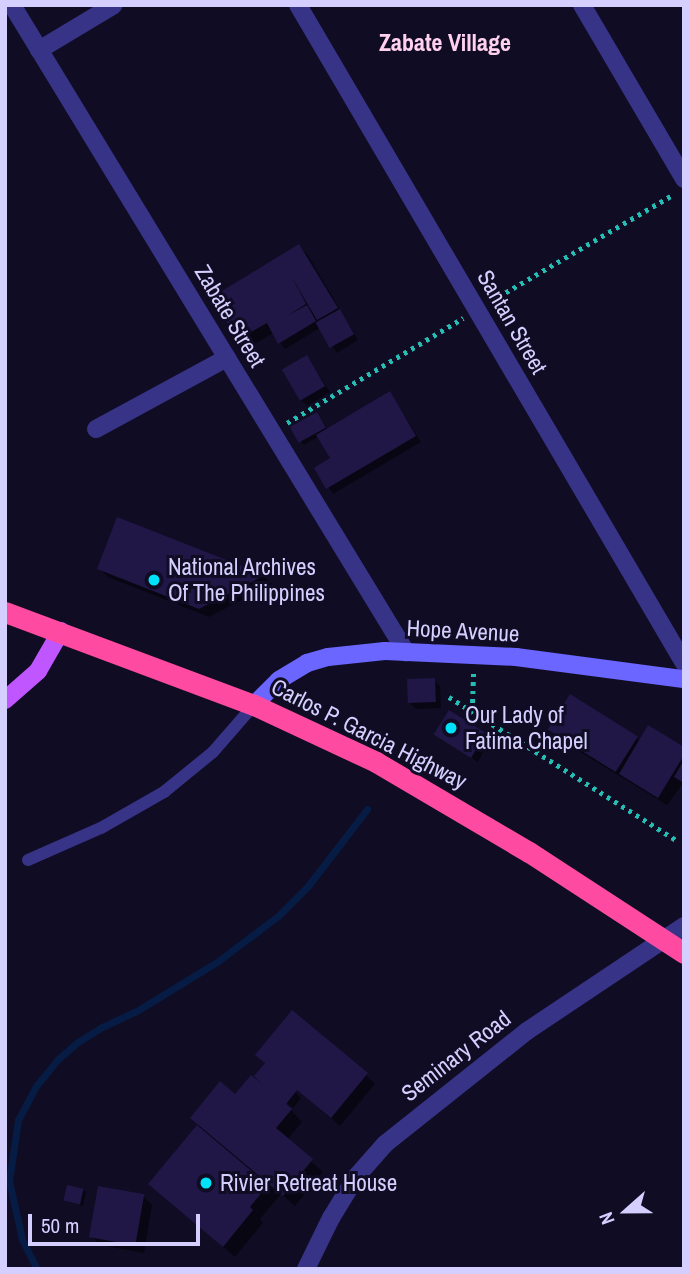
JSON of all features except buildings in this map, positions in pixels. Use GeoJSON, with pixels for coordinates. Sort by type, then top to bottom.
{"type":"FeatureCollection","features":[{"type":"Feature","properties":{"kind":"highway","name":"Carlos P. Garcia Highway"},"geometry":{"type":"LineString","coordinates":[[5,612],[254,705],[376,762],[446,802],[684,953]]}},
{"type":"Feature","properties":{"kind":"main road"},"geometry":{"type":"LineString","coordinates":[[5,700],[38,671],[61,631]]}},
{"type":"Feature","properties":{"kind":"main road","name":"Hope Avenue"},"geometry":{"type":"LineString","coordinates":[[254,705],[279,680],[307,663],[352,653],[406,652],[516,657],[684,679]]}},
{"type":"Feature","properties":{"kind":"street","name":"Zabate Street"},"geometry":{"type":"LineString","coordinates":[[12,5],[406,652]]}},
{"type":"Feature","properties":{"kind":"street"},"geometry":{"type":"LineString","coordinates":[[39,50],[114,5]]}},
{"type":"Feature","properties":{"kind":"street","name":"Santan Street"},"geometry":{"type":"LineString","coordinates":[[298,5],[684,663]]}},
{"type":"Feature","properties":{"kind":"street"},"geometry":{"type":"LineString","coordinates":[[582,5],[684,179]]}},
{"type":"Feature","properties":{"kind":"street"},"geometry":{"type":"LineString","coordinates":[[96,429],[227,358]]}},
{"type":"Feature","properties":{"kind":"street","name":"Seminary Road"},"geometry":{"type":"LineString","coordinates":[[306,1269],[331,1218],[356,1177],[385,1144],[527,1031],[684,926]]}},
{"type":"Feature","properties":{"kind":"lane"},"geometry":{"type":"LineString","coordinates":[[28,860],[101,828],[164,792],[213,752],[254,705]]}},
{"type":"Feature","properties":{"kind":"path"},"geometry":{"type":"LineString","coordinates":[[472,711],[473,681]]}},
{"type":"Feature","properties":{"kind":"path"},"geometry":{"type":"LineString","coordinates":[[449,697],[678,841]]}},
{"type":"Feature","properties":{"kind":"waterway"},"geometry":{"type":"LineString","coordinates":[[37,1269],[22,1239],[9,1181],[18,1120],[37,1085],[57,1060],[78,1042],[100,1028],[135,1012],[217,962],[278,916],[308,886],[367,809]]}},
{"type":"Feature","properties":{"kind":"place","name":"National Archives Of The Philippines"},"geometry":{"type":"Point","coordinates":[154,580]}},
{"type":"Feature","properties":{"kind":"place","name":"Our Lady of Fatima Chapel"},"geometry":{"type":"Point","coordinates":[451,728]}},
{"type":"Feature","properties":{"kind":"place","name":"Rivier Retreat House"},"geometry":{"type":"Point","coordinates":[206,1183]}},
{"type":"Feature","properties":{"kind":"district","name":"Zabate Village"},"geometry":{"type":"Point","coordinates":[445,43]}}]}
